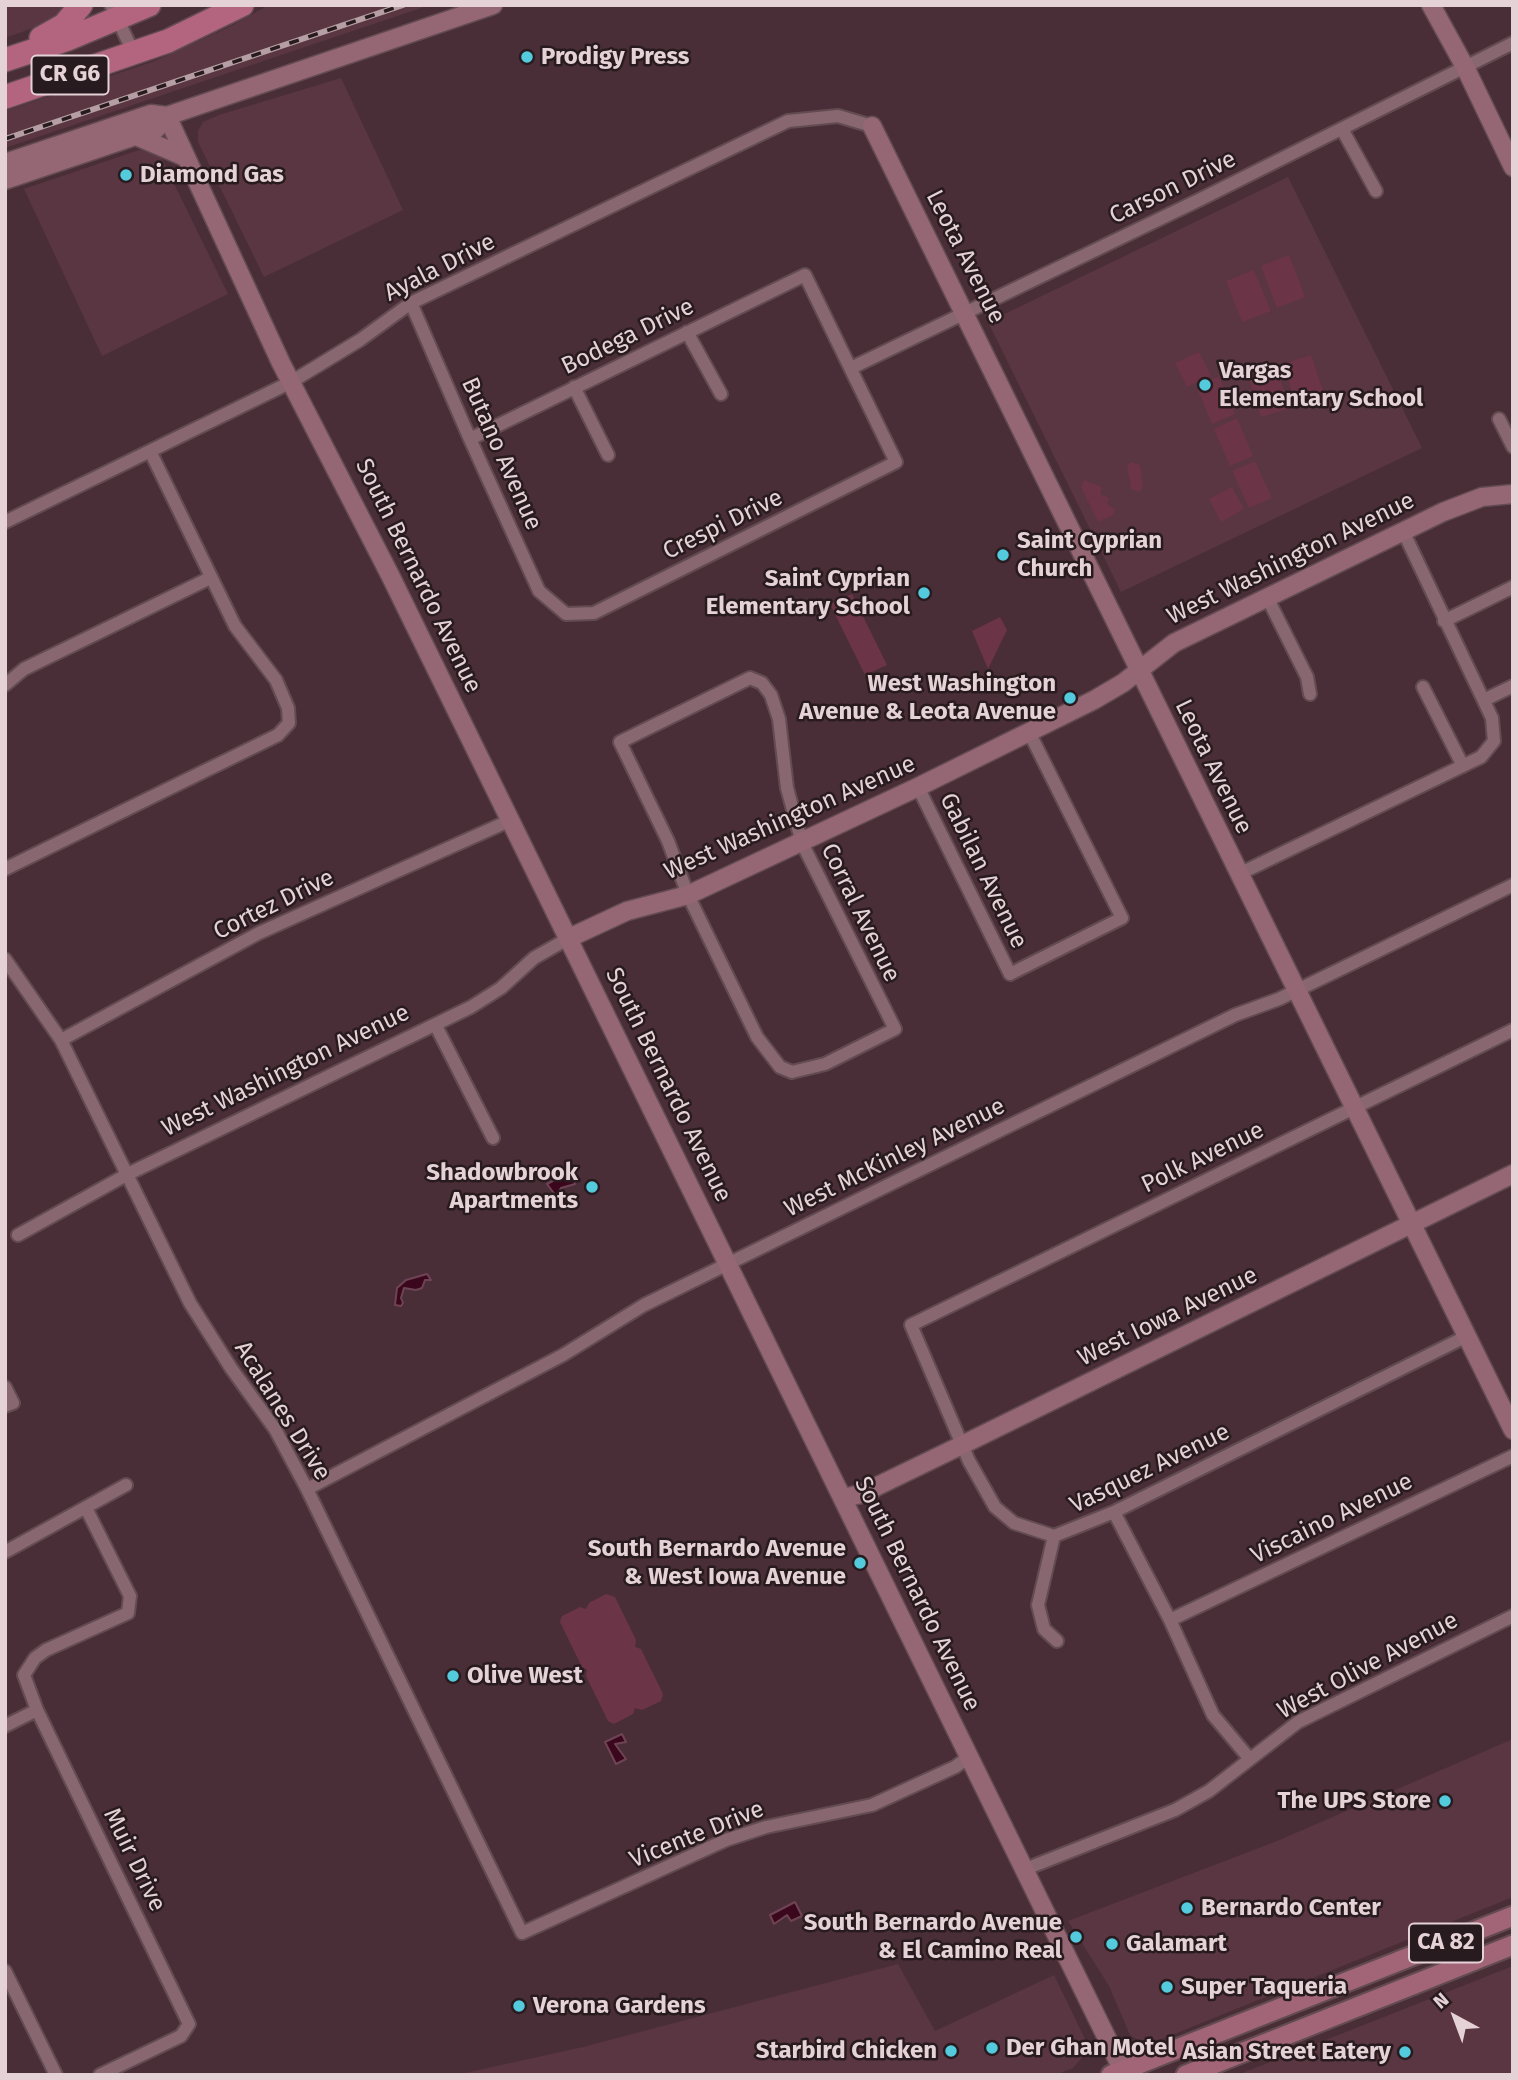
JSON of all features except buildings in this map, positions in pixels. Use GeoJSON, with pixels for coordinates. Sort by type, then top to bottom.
{"type":"FeatureCollection","features":[{"type":"Feature","properties":{"kind":"highway"},"geometry":{"type":"LineString","coordinates":[[5,59],[64,24],[81,5]]}},
{"type":"Feature","properties":{"kind":"highway","name":"CR G6"},"geometry":{"type":"LineString","coordinates":[[5,59],[115,12],[149,5]]}},
{"type":"Feature","properties":{"kind":"highway","name":"CR G6"},"geometry":{"type":"LineString","coordinates":[[5,97],[135,54],[242,5]]}},
{"type":"Feature","properties":{"kind":"main road","name":"CA 82"},"geometry":{"type":"LineString","coordinates":[[1120,2074],[1513,1916]]}},
{"type":"Feature","properties":{"kind":"main road","name":"CA 82"},"geometry":{"type":"LineString","coordinates":[[1186,2075],[1513,1945]]}},
{"type":"Feature","properties":{"kind":"street"},"geometry":{"type":"LineString","coordinates":[[5,163],[151,114],[167,116],[493,5]]}},
{"type":"Feature","properties":{"kind":"street"},"geometry":{"type":"LineString","coordinates":[[1431,5],[1465,66]]}},
{"type":"Feature","properties":{"kind":"street"},"geometry":{"type":"LineString","coordinates":[[1440,5],[1465,66],[1513,167]]}},
{"type":"Feature","properties":{"kind":"street"},"geometry":{"type":"LineString","coordinates":[[115,12],[135,54]]}},
{"type":"Feature","properties":{"kind":"street","name":"Carson Drive"},"geometry":{"type":"LineString","coordinates":[[851,368],[1513,43]]}},
{"type":"Feature","properties":{"kind":"street"},"geometry":{"type":"LineString","coordinates":[[5,180],[156,129],[167,116]]}},
{"type":"Feature","properties":{"kind":"street","name":"South Bernardo Avenue"},"geometry":{"type":"LineString","coordinates":[[167,116],[291,382],[329,451],[569,937],[969,1757],[1120,2074]]}},
{"type":"Feature","properties":{"kind":"street","name":"Ayala Drive"},"geometry":{"type":"LineString","coordinates":[[5,522],[291,382],[360,340],[411,303],[789,121],[838,116],[872,126]]}},
{"type":"Feature","properties":{"kind":"street","name":"Leota Avenue"},"geometry":{"type":"LineString","coordinates":[[872,126],[1513,1430]]}},
{"type":"Feature","properties":{"kind":"street"},"geometry":{"type":"LineString","coordinates":[[1342,129],[1376,191]]}},
{"type":"Feature","properties":{"kind":"street"},"geometry":{"type":"LineString","coordinates":[[136,136],[185,157]]}},
{"type":"Feature","properties":{"kind":"street","name":"Bodega Drive"},"geometry":{"type":"LineString","coordinates":[[470,439],[806,275],[851,368]]}},
{"type":"Feature","properties":{"kind":"street","name":"Butano Avenue"},"geometry":{"type":"LineString","coordinates":[[411,303],[539,591],[566,614]]}},
{"type":"Feature","properties":{"kind":"street"},"geometry":{"type":"LineString","coordinates":[[687,332],[721,394]]}},
{"type":"Feature","properties":{"kind":"street","name":"Crespi Drive"},"geometry":{"type":"LineString","coordinates":[[566,614],[594,613],[897,462],[851,368]]}},
{"type":"Feature","properties":{"kind":"street"},"geometry":{"type":"LineString","coordinates":[[574,387],[608,455]]}},
{"type":"Feature","properties":{"kind":"street"},"geometry":{"type":"LineString","coordinates":[[1499,419],[1513,447]]}},
{"type":"Feature","properties":{"kind":"street"},"geometry":{"type":"LineString","coordinates":[[5,869],[278,735],[289,723],[288,708],[276,680],[235,626],[150,451]]}},
{"type":"Feature","properties":{"kind":"street","name":"West Washington Avenue"},"geometry":{"type":"LineString","coordinates":[[18,1235],[128,1174],[436,1026],[489,996],[534,958],[569,937],[627,911],[688,895],[802,843],[1094,700],[1123,683],[1174,643],[1267,597],[1443,512],[1482,498],[1513,494]]}},
{"type":"Feature","properties":{"kind":"street"},"geometry":{"type":"LineString","coordinates":[[1239,874],[1481,757],[1494,741],[1495,729],[1486,704],[1403,531]]}},
{"type":"Feature","properties":{"kind":"street"},"geometry":{"type":"LineString","coordinates":[[5,685],[24,669],[210,578]]}},
{"type":"Feature","properties":{"kind":"street"},"geometry":{"type":"LineString","coordinates":[[1444,621],[1513,587]]}},
{"type":"Feature","properties":{"kind":"street"},"geometry":{"type":"LineString","coordinates":[[1267,597],[1307,677],[1310,694]]}},
{"type":"Feature","properties":{"kind":"street","name":"Corral Avenue"},"geometry":{"type":"LineString","coordinates":[[750,678],[762,683],[771,695],[779,719],[787,788],[802,843],[895,1029],[825,1064],[792,1072],[780,1067],[757,1037],[688,895],[668,841],[620,742],[750,678]]}},
{"type":"Feature","properties":{"kind":"street"},"geometry":{"type":"LineString","coordinates":[[1486,704],[1513,686]]}},
{"type":"Feature","properties":{"kind":"street"},"geometry":{"type":"LineString","coordinates":[[1423,687],[1463,766]]}},
{"type":"Feature","properties":{"kind":"street","name":"Gabilan Avenue"},"geometry":{"type":"LineString","coordinates":[[918,787],[1010,974],[1122,918],[1029,732]]}},
{"type":"Feature","properties":{"kind":"street","name":"Cortez Drive"},"geometry":{"type":"LineString","coordinates":[[61,1040],[259,933],[510,820]]}},
{"type":"Feature","properties":{"kind":"street","name":"West McKinley Avenue"},"geometry":{"type":"LineString","coordinates":[[307,1489],[566,1354],[644,1305],[1235,1015],[1296,990],[1513,885]]}},
{"type":"Feature","properties":{"kind":"street","name":"Acalanes Drive"},"geometry":{"type":"LineString","coordinates":[[5,959],[61,1040],[190,1303],[231,1368],[275,1429],[307,1489],[522,1933]]}},
{"type":"Feature","properties":{"kind":"street"},"geometry":{"type":"LineString","coordinates":[[436,1026],[493,1139]]}},
{"type":"Feature","properties":{"kind":"street","name":"Polk Avenue"},"geometry":{"type":"LineString","coordinates":[[911,1325],[1513,1030]]}},
{"type":"Feature","properties":{"kind":"street","name":"West Iowa Avenue"},"geometry":{"type":"LineString","coordinates":[[843,1498],[861,1493],[964,1444],[1513,1174]]}},
{"type":"Feature","properties":{"kind":"street","name":"Vasquez Avenue"},"geometry":{"type":"LineString","coordinates":[[911,1325],[973,1469],[995,1507],[1014,1523],[1054,1536],[1114,1512],[1466,1336]]}},
{"type":"Feature","properties":{"kind":"street"},"geometry":{"type":"LineString","coordinates":[[5,1387],[9,1404]]}},
{"type":"Feature","properties":{"kind":"street","name":"Viscaino Avenue"},"geometry":{"type":"LineString","coordinates":[[1170,1620],[1513,1456]]}},
{"type":"Feature","properties":{"kind":"street"},"geometry":{"type":"LineString","coordinates":[[5,1552],[126,1485]]}},
{"type":"Feature","properties":{"kind":"street","name":"Muir Drive"},"geometry":{"type":"LineString","coordinates":[[86,1508],[130,1596],[128,1613],[67,1640],[35,1658],[24,1675],[37,1710],[188,2018],[187,2030],[171,2041],[100,2075]]}},
{"type":"Feature","properties":{"kind":"street"},"geometry":{"type":"LineString","coordinates":[[1114,1512],[1170,1620],[1213,1714],[1249,1758]]}},
{"type":"Feature","properties":{"kind":"street"},"geometry":{"type":"LineString","coordinates":[[1054,1536],[1038,1605],[1044,1629],[1057,1641]]}},
{"type":"Feature","properties":{"kind":"street","name":"West Olive Avenue"},"geometry":{"type":"LineString","coordinates":[[1023,1870],[1175,1810],[1209,1791],[1298,1722],[1513,1616]]}},
{"type":"Feature","properties":{"kind":"street"},"geometry":{"type":"LineString","coordinates":[[5,1726],[37,1710]]}},
{"type":"Feature","properties":{"kind":"street","name":"Vicente Drive"},"geometry":{"type":"LineString","coordinates":[[522,1933],[726,1840],[766,1827],[872,1805],[969,1757]]}},
{"type":"Feature","properties":{"kind":"street"},"geometry":{"type":"LineString","coordinates":[[5,1971],[56,2075]]}},
{"type":"Feature","properties":{"kind":"shaded area"},"geometry":{"type":"Polygon","coordinates":[[[5,5],[98,5],[5,38],[5,5]]]}},
{"type":"Feature","properties":{"kind":"shaded area"},"geometry":{"type":"Polygon","coordinates":[[[269,5],[430,5],[5,148],[5,111],[152,62],[229,27],[269,5]]]}},
{"type":"Feature","properties":{"kind":"shaded area"},"geometry":{"type":"Polygon","coordinates":[[[341,78],[403,210],[264,277],[198,142],[198,131],[203,122],[219,115],[341,78]]]}},
{"type":"Feature","properties":{"kind":"shaded area"},"geometry":{"type":"Polygon","coordinates":[[[139,150],[153,151],[161,157],[228,294],[102,356],[24,189],[139,150]]]}},
{"type":"Feature","properties":{"kind":"shaded area","name":"Vargas Elementary School"},"geometry":{"type":"Polygon","coordinates":[[[1288,177],[1422,448],[1121,592],[988,322],[1288,177]]]}},
{"type":"Feature","properties":{"kind":"shaded area"},"geometry":{"type":"Polygon","coordinates":[[[1289,255],[1305,297],[1277,308],[1261,266],[1289,255]]]}},
{"type":"Feature","properties":{"kind":"shaded area"},"geometry":{"type":"Polygon","coordinates":[[[1254,270],[1271,311],[1242,322],[1226,281],[1254,270]]]}},
{"type":"Feature","properties":{"kind":"shaded area"},"geometry":{"type":"Polygon","coordinates":[[[1199,352],[1211,376],[1187,387],[1175,363],[1199,352]]]}},
{"type":"Feature","properties":{"kind":"shaded area"},"geometry":{"type":"Polygon","coordinates":[[[1311,355],[1325,396],[1296,405],[1283,364],[1311,355]]]}},
{"type":"Feature","properties":{"kind":"shaded area"},"geometry":{"type":"Polygon","coordinates":[[[1276,367],[1290,408],[1261,417],[1248,376],[1276,367]]]}},
{"type":"Feature","properties":{"kind":"shaded area"},"geometry":{"type":"Polygon","coordinates":[[[1219,376],[1235,414],[1212,424],[1196,386],[1219,376]]]}},
{"type":"Feature","properties":{"kind":"shaded area"},"geometry":{"type":"Polygon","coordinates":[[[1237,418],[1253,456],[1230,466],[1214,429],[1237,418]]]}},
{"type":"Feature","properties":{"kind":"shaded area"},"geometry":{"type":"Polygon","coordinates":[[[1255,461],[1272,498],[1249,508],[1232,471],[1255,461]]]}},
{"type":"Feature","properties":{"kind":"shaded area"},"geometry":{"type":"Polygon","coordinates":[[[1130,462],[1140,465],[1143,487],[1140,492],[1131,489],[1127,466],[1130,462]]]}},
{"type":"Feature","properties":{"kind":"shaded area"},"geometry":{"type":"Polygon","coordinates":[[[1084,480],[1102,487],[1100,494],[1109,498],[1107,504],[1115,509],[1113,515],[1098,522],[1081,487],[1084,480]]]}},
{"type":"Feature","properties":{"kind":"shaded area"},"geometry":{"type":"Polygon","coordinates":[[[1232,487],[1244,509],[1221,522],[1209,499],[1232,487]]]}},
{"type":"Feature","properties":{"kind":"shaded area"},"geometry":{"type":"Polygon","coordinates":[[[852,594],[887,665],[865,675],[830,604],[852,594]]]}},
{"type":"Feature","properties":{"kind":"shaded area"},"geometry":{"type":"Polygon","coordinates":[[[1000,617],[1007,630],[988,669],[972,631],[1000,617]]]}},
{"type":"Feature","properties":{"kind":"shaded area"},"geometry":{"type":"Polygon","coordinates":[[[571,1171],[575,1184],[561,1188],[556,1196],[547,1184],[571,1171]]]}},
{"type":"Feature","properties":{"kind":"shaded area"},"geometry":{"type":"Polygon","coordinates":[[[427,1274],[431,1280],[425,1280],[422,1288],[416,1290],[404,1288],[401,1298],[403,1303],[401,1306],[395,1305],[397,1288],[406,1280],[427,1274]]]}},
{"type":"Feature","properties":{"kind":"shaded area"},"geometry":{"type":"Polygon","coordinates":[[[606,1594],[615,1597],[636,1640],[635,1647],[641,1649],[663,1694],[661,1701],[642,1710],[635,1708],[633,1714],[614,1724],[608,1721],[586,1676],[587,1670],[582,1667],[560,1622],[562,1616],[580,1607],[586,1609],[589,1603],[606,1594]]]}},
{"type":"Feature","properties":{"kind":"shaded area"},"geometry":{"type":"Polygon","coordinates":[[[622,1734],[626,1742],[615,1744],[626,1759],[616,1764],[605,1742],[622,1734]]]}},
{"type":"Feature","properties":{"kind":"shaded area"},"geometry":{"type":"Polygon","coordinates":[[[1513,1739],[1513,1897],[1152,2043],[1141,2042],[1130,2035],[1109,1986],[1068,1921],[1277,1841],[1513,1739]]]}},
{"type":"Feature","properties":{"kind":"shaded area"},"geometry":{"type":"Polygon","coordinates":[[[795,1902],[802,1916],[791,1921],[787,1915],[774,1924],[770,1915],[795,1902]]]}},
{"type":"Feature","properties":{"kind":"shaded area"},"geometry":{"type":"Polygon","coordinates":[[[898,1964],[935,2031],[1054,1975],[1086,2041],[1084,2055],[1073,2068],[1055,2075],[456,2075],[583,2047],[898,1964]]]}},
{"type":"Feature","properties":{"kind":"shaded area"},"geometry":{"type":"Polygon","coordinates":[[[1513,1966],[1513,2075],[1237,2075],[1513,1966]]]}},
{"type":"Feature","properties":{"kind":"railway"},"geometry":{"type":"LineString","coordinates":[[5,139],[403,5]]}},
{"type":"Feature","properties":{"kind":"place","name":"Prodigy Press"},"geometry":{"type":"Point","coordinates":[527,57]}},
{"type":"Feature","properties":{"kind":"place","name":"Diamond Gas"},"geometry":{"type":"Point","coordinates":[126,175]}},
{"type":"Feature","properties":{"kind":"place","name":"Vargas Elementary School"},"geometry":{"type":"Point","coordinates":[1205,385]}},
{"type":"Feature","properties":{"kind":"place","name":"Saint Cyprian Church"},"geometry":{"type":"Point","coordinates":[1003,555]}},
{"type":"Feature","properties":{"kind":"place","name":"Saint Cyprian Elementary School"},"geometry":{"type":"Point","coordinates":[924,593]}},
{"type":"Feature","properties":{"kind":"place","name":"West Washington Avenue & Leota Avenue"},"geometry":{"type":"Point","coordinates":[1070,698]}},
{"type":"Feature","properties":{"kind":"place","name":"Shadowbrook Apartments"},"geometry":{"type":"Point","coordinates":[592,1187]}},
{"type":"Feature","properties":{"kind":"place","name":"South Bernardo Avenue & West Iowa Avenue"},"geometry":{"type":"Point","coordinates":[860,1563]}},
{"type":"Feature","properties":{"kind":"place","name":"Olive West"},"geometry":{"type":"Point","coordinates":[453,1676]}},
{"type":"Feature","properties":{"kind":"place","name":"The UPS Store"},"geometry":{"type":"Point","coordinates":[1445,1801]}},
{"type":"Feature","properties":{"kind":"place","name":"Bernardo Center"},"geometry":{"type":"Point","coordinates":[1187,1908]}},
{"type":"Feature","properties":{"kind":"place","name":"South Bernardo Avenue & El Camino Real"},"geometry":{"type":"Point","coordinates":[1076,1937]}},
{"type":"Feature","properties":{"kind":"place","name":"Galamart"},"geometry":{"type":"Point","coordinates":[1112,1944]}},
{"type":"Feature","properties":{"kind":"place","name":"Super Taqueria"},"geometry":{"type":"Point","coordinates":[1167,1987]}},
{"type":"Feature","properties":{"kind":"place","name":"Verona Gardens"},"geometry":{"type":"Point","coordinates":[519,2006]}},
{"type":"Feature","properties":{"kind":"place","name":"Der Ghan Motel"},"geometry":{"type":"Point","coordinates":[992,2048]}},
{"type":"Feature","properties":{"kind":"place","name":"Starbird Chicken"},"geometry":{"type":"Point","coordinates":[951,2051]}},
{"type":"Feature","properties":{"kind":"place","name":"Asian Street Eatery"},"geometry":{"type":"Point","coordinates":[1405,2052]}}]}
